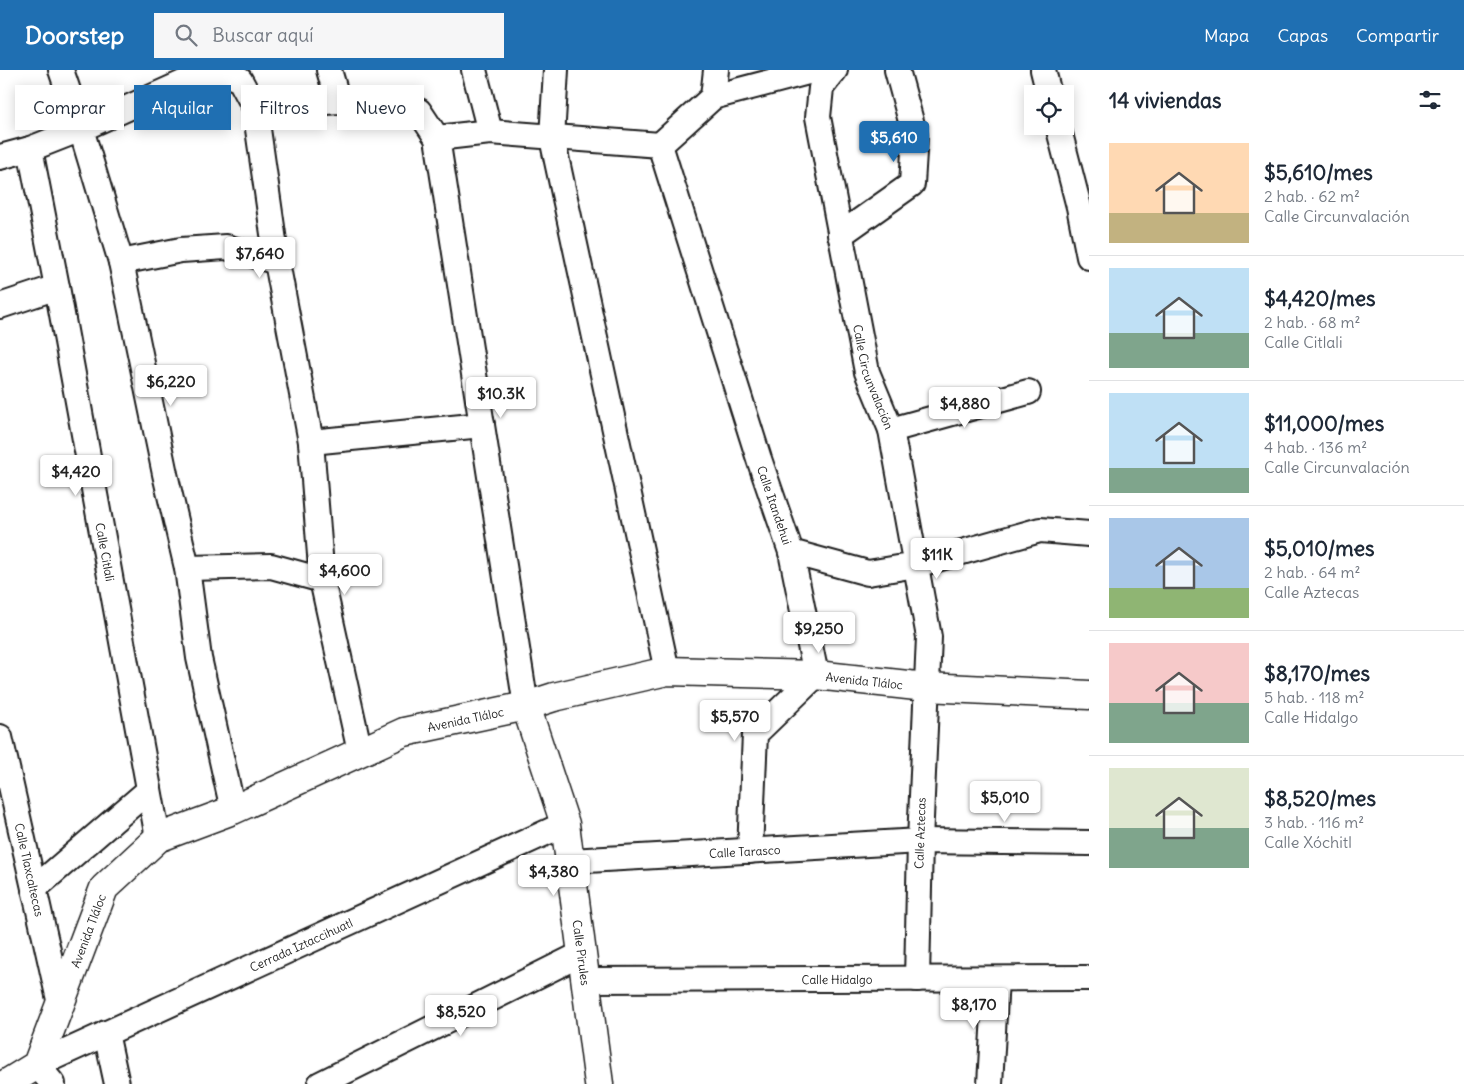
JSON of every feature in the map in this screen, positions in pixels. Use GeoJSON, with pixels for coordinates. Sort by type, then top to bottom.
{"type":"FeatureCollection","features":[{"type":"Feature","properties":{"kind":"main road","name":"Avenida Tláloc"},"geometry":{"type":"LineString","coordinates":[[45,1074],[60,1004],[104,888],[158,838],[233,810],[404,732],[526,706],[554,697],[667,671],[816,676],[926,687],[1089,695]]}},
{"type":"Feature","properties":{"kind":"main road","name":"Calle Pirules"},"geometry":{"type":"LineString","coordinates":[[526,706],[565,824],[599,1084]]}},
{"type":"Feature","properties":{"kind":"main road"},"geometry":{"type":"LineString","coordinates":[[6,1084],[45,1074]]}},
{"type":"Feature","properties":{"kind":"street"},"geometry":{"type":"LineString","coordinates":[[61,70],[66,85]]}},
{"type":"Feature","properties":{"kind":"street"},"geometry":{"type":"LineString","coordinates":[[329,70],[337,98]]}},
{"type":"Feature","properties":{"kind":"street"},"geometry":{"type":"LineString","coordinates":[[474,70],[490,132]]}},
{"type":"Feature","properties":{"kind":"street"},"geometry":{"type":"LineString","coordinates":[[556,70],[552,138],[667,671]]}},
{"type":"Feature","properties":{"kind":"street"},"geometry":{"type":"LineString","coordinates":[[713,97],[716,70]]}},
{"type":"Feature","properties":{"kind":"street"},"geometry":{"type":"LineString","coordinates":[[437,138],[490,132],[660,145],[713,97],[816,70]]}},
{"type":"Feature","properties":{"kind":"street","name":"Calle Circunvalación"},"geometry":{"type":"LineString","coordinates":[[835,70],[821,88],[818,118],[867,372],[891,430],[929,637],[926,687]]}},
{"type":"Feature","properties":{"kind":"street"},"geometry":{"type":"LineString","coordinates":[[840,235],[912,184],[916,136],[897,70]]}},
{"type":"Feature","properties":{"kind":"street"},"geometry":{"type":"LineString","coordinates":[[1043,70],[1047,85]]}},
{"type":"Feature","properties":{"kind":"street"},"geometry":{"type":"LineString","coordinates":[[124,108],[195,73],[223,73],[240,80],[243,85]]}},
{"type":"Feature","properties":{"kind":"street"},"geometry":{"type":"LineString","coordinates":[[424,118],[437,138],[526,706]]}},
{"type":"Feature","properties":{"kind":"street"},"geometry":{"type":"LineString","coordinates":[[0,156],[30,149],[78,130]]}},
{"type":"Feature","properties":{"kind":"street"},"geometry":{"type":"LineString","coordinates":[[81,130],[121,262],[165,474],[188,568],[199,658],[233,810]]}},
{"type":"Feature","properties":{"kind":"street"},"geometry":{"type":"LineString","coordinates":[[258,130],[277,262],[311,442],[322,580],[360,752]]}},
{"type":"Feature","properties":{"kind":"street"},"geometry":{"type":"LineString","coordinates":[[1060,135],[1079,207],[1089,257]]}},
{"type":"Feature","properties":{"kind":"street","name":"Calle Itandehui"},"geometry":{"type":"LineString","coordinates":[[660,145],[759,459],[791,552],[816,676]]}},
{"type":"Feature","properties":{"kind":"street","name":"Calle Citlali"},"geometry":{"type":"LineString","coordinates":[[30,149],[158,838]]}},
{"type":"Feature","properties":{"kind":"street"},"geometry":{"type":"LineString","coordinates":[[121,262],[181,250],[226,247],[277,262]]}},
{"type":"Feature","properties":{"kind":"street"},"geometry":{"type":"LineString","coordinates":[[0,306],[57,287]]}},
{"type":"Feature","properties":{"kind":"street"},"geometry":{"type":"LineString","coordinates":[[891,430],[1028,392]]}},
{"type":"Feature","properties":{"kind":"street"},"geometry":{"type":"LineString","coordinates":[[311,442],[482,425]]}},
{"type":"Feature","properties":{"kind":"street"},"geometry":{"type":"LineString","coordinates":[[791,552],[868,573],[916,565],[1040,530],[1089,534]]}},
{"type":"Feature","properties":{"kind":"street"},"geometry":{"type":"LineString","coordinates":[[188,568],[272,566],[322,580]]}},
{"type":"Feature","properties":{"kind":"street"},"geometry":{"type":"LineString","coordinates":[[750,851],[755,734],[816,676]]}},
{"type":"Feature","properties":{"kind":"street","name":"Calle Aztecas"},"geometry":{"type":"LineString","coordinates":[[917,979],[926,687]]}},
{"type":"Feature","properties":{"kind":"street","name":"Calle Tlaxcaltecas"},"geometry":{"type":"LineString","coordinates":[[0,737],[60,1004]]}},
{"type":"Feature","properties":{"kind":"street"},"geometry":{"type":"LineString","coordinates":[[34,888],[149,790]]}},
{"type":"Feature","properties":{"kind":"street","name":"Cerrada Iztaccihuatl"},"geometry":{"type":"LineString","coordinates":[[45,1074],[106,1033],[565,824]]}},
{"type":"Feature","properties":{"kind":"street","name":"Calle Tarasco"},"geometry":{"type":"LineString","coordinates":[[570,861],[920,841],[1089,843]]}},
{"type":"Feature","properties":{"kind":"street"},"geometry":{"type":"LineString","coordinates":[[320,1084],[583,953]]}},
{"type":"Feature","properties":{"kind":"street","name":"Calle Hidalgo"},"geometry":{"type":"LineString","coordinates":[[586,980],[1089,978]]}},
{"type":"Feature","properties":{"kind":"street"},"geometry":{"type":"LineString","coordinates":[[990,1084],[996,979]]}},
{"type":"Feature","properties":{"kind":"street"},"geometry":{"type":"LineString","coordinates":[[106,1033],[117,1084]]}}]}
